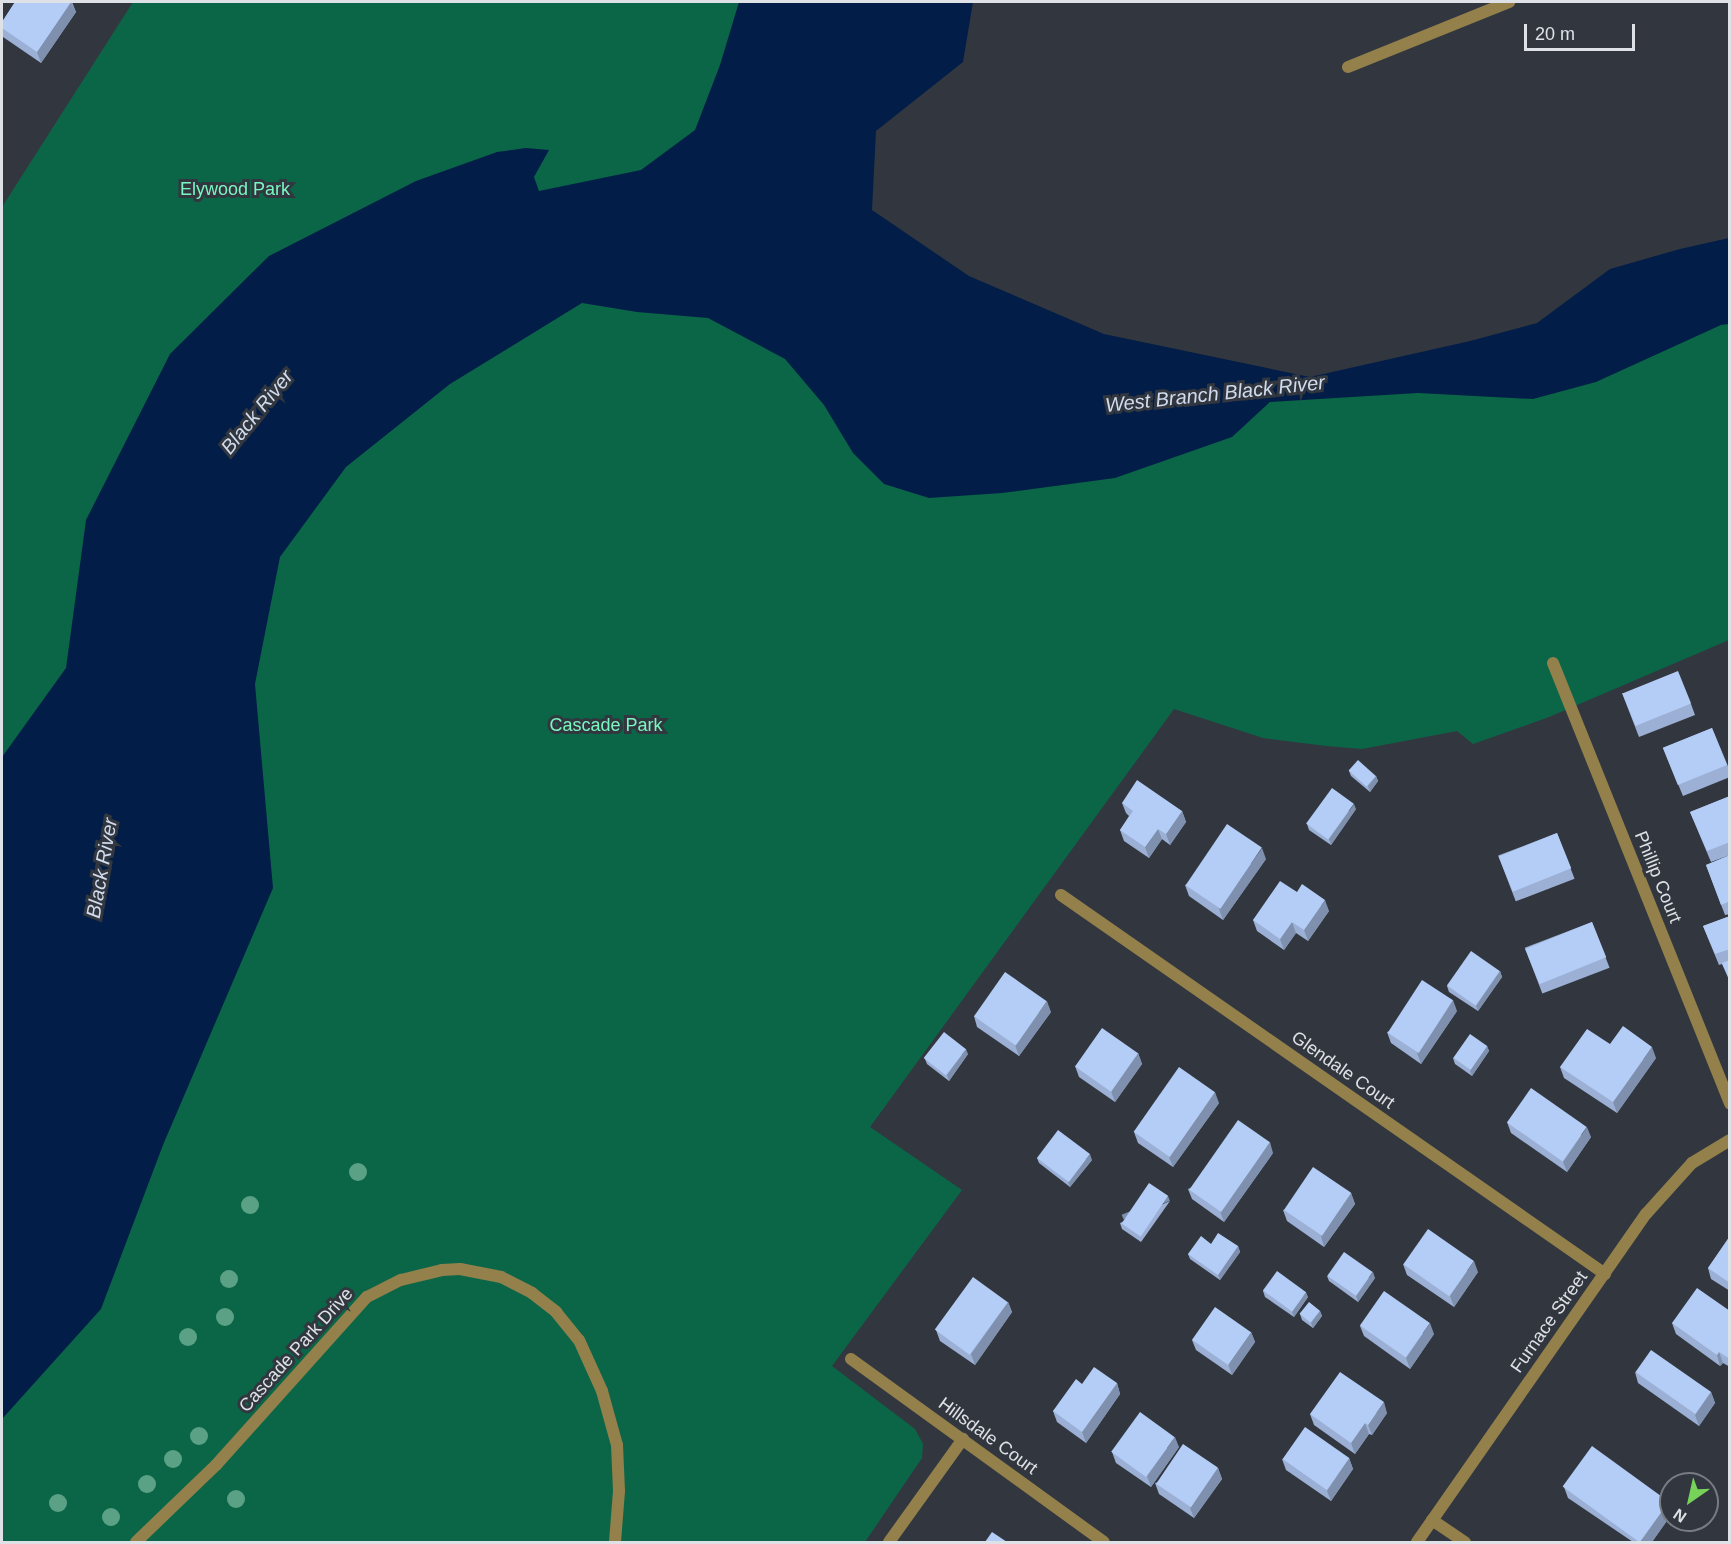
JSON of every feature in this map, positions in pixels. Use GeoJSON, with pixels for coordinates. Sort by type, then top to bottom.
{"type":"FeatureCollection","features":[{"type":"Feature","properties":{"kind":"street"},"geometry":{"type":"LineString","coordinates":[[1348,68],[1509,2]]}},
{"type":"Feature","properties":{"kind":"street","name":"Phillip Court"},"geometry":{"type":"LineString","coordinates":[[1553,663],[1730,1104]]}},
{"type":"Feature","properties":{"kind":"street","name":"Glendale Court"},"geometry":{"type":"LineString","coordinates":[[1061,895],[1605,1274]]}},
{"type":"Feature","properties":{"kind":"street","name":"Furnace Street"},"geometry":{"type":"LineString","coordinates":[[1417,1542],[1646,1214],[1676,1179],[1709,1151],[1730,1140]]}},
{"type":"Feature","properties":{"kind":"street","name":"Cascade Park Drive"},"geometry":{"type":"LineString","coordinates":[[136,1542],[216,1465],[368,1297],[401,1280],[442,1270],[460,1269],[501,1277],[532,1293],[556,1312],[579,1340],[602,1391],[617,1445],[619,1491],[615,1542]]}},
{"type":"Feature","properties":{"kind":"street","name":"Hillsdale Court"},"geometry":{"type":"LineString","coordinates":[[851,1359],[1104,1542]]}},
{"type":"Feature","properties":{"kind":"street"},"geometry":{"type":"LineString","coordinates":[[889,1542],[963,1439]]}},
{"type":"Feature","properties":{"kind":"street"},"geometry":{"type":"LineString","coordinates":[[1432,1520],[1465,1542]]}},
{"type":"Feature","properties":{"kind":"green space","name":"Cascade Park"},"geometry":{"type":"Polygon","coordinates":[[[133,2],[839,2],[745,223],[1096,407],[1530,360],[1729,287],[1729,640],[1549,717],[1473,744],[1457,731],[1362,749],[1326,746],[1263,738],[1174,709],[870,1127],[962,1190],[832,1366],[915,1429],[923,1444],[922,1458],[865,1542],[2,1542],[2,207],[133,2]]]}},
{"type":"Feature","properties":{"kind":"water"},"geometry":{"type":"Polygon","coordinates":[[[739,2],[973,2],[963,62],[876,131],[872,210],[969,276],[1104,334],[1310,377],[1470,341],[1537,323],[1610,269],[1729,238],[1729,324],[1721,325],[1596,382],[1533,399],[1418,393],[1270,402],[1232,437],[1115,478],[1002,493],[929,498],[884,484],[853,453],[824,405],[785,359],[708,318],[637,312],[582,303],[450,384],[346,467],[280,557],[255,684],[273,888],[163,1145],[101,1309],[2,1419],[2,757],[66,668],[86,520],[170,354],[269,256],[416,181],[497,152],[526,148],[549,150],[534,177],[539,191],[641,170],[695,130],[720,65],[739,2]]]}},
{"type":"Feature","properties":{"kind":"building"},"geometry":{"type":"Polygon","coordinates":[[[15,2],[71,2],[37,52],[2,28],[2,22],[15,2]]]}},
{"type":"Feature","properties":{"kind":"building"},"geometry":{"type":"Polygon","coordinates":[[[1678,671],[1691,703],[1635,726],[1622,693],[1678,671]]]}},
{"type":"Feature","properties":{"kind":"building"},"geometry":{"type":"Polygon","coordinates":[[[1712,728],[1727,765],[1678,785],[1663,748],[1712,728]]]}},
{"type":"Feature","properties":{"kind":"building"},"geometry":{"type":"Polygon","coordinates":[[[1358,760],[1376,776],[1366,786],[1349,770],[1358,760]]]}},
{"type":"Feature","properties":{"kind":"building"},"geometry":{"type":"Polygon","coordinates":[[[1137,780],[1182,811],[1166,834],[1158,829],[1145,847],[1120,830],[1133,811],[1122,803],[1137,780]]]}},
{"type":"Feature","properties":{"kind":"building"},"geometry":{"type":"Polygon","coordinates":[[[1332,788],[1354,804],[1328,839],[1306,824],[1332,788]]]}},
{"type":"Feature","properties":{"kind":"building"},"geometry":{"type":"Polygon","coordinates":[[[1730,796],[1730,842],[1707,851],[1690,812],[1730,796]]]}},
{"type":"Feature","properties":{"kind":"building"},"geometry":{"type":"Polygon","coordinates":[[[1227,824],[1262,847],[1220,909],[1186,885],[1227,824]]]}},
{"type":"Feature","properties":{"kind":"building"},"geometry":{"type":"Polygon","coordinates":[[[1557,833],[1571,868],[1513,892],[1499,857],[1557,833]]]}},
{"type":"Feature","properties":{"kind":"building"},"geometry":{"type":"Polygon","coordinates":[[[1730,855],[1730,901],[1721,905],[1706,865],[1730,855]]]}},
{"type":"Feature","properties":{"kind":"building"},"geometry":{"type":"Polygon","coordinates":[[[1280,881],[1297,892],[1302,884],[1325,900],[1304,930],[1292,922],[1280,939],[1253,920],[1280,881]]]}},
{"type":"Feature","properties":{"kind":"building"},"geometry":{"type":"Polygon","coordinates":[[[1730,916],[1730,949],[1715,954],[1703,926],[1730,916]]]}},
{"type":"Feature","properties":{"kind":"building"},"geometry":{"type":"Polygon","coordinates":[[[1592,922],[1606,957],[1539,984],[1525,949],[1592,922]]]}},
{"type":"Feature","properties":{"kind":"building"},"geometry":{"type":"Polygon","coordinates":[[[1471,951],[1500,971],[1476,1005],[1447,985],[1471,951]]]}},
{"type":"Feature","properties":{"kind":"building"},"geometry":{"type":"Polygon","coordinates":[[[1730,960],[1730,981],[1722,963],[1730,960]]]}},
{"type":"Feature","properties":{"kind":"building"},"geometry":{"type":"Polygon","coordinates":[[[1005,972],[1047,1001],[1016,1045],[974,1016],[1005,972]]]}},
{"type":"Feature","properties":{"kind":"building"},"geometry":{"type":"Polygon","coordinates":[[[1422,980],[1453,1000],[1419,1053],[1388,1033],[1422,980]]]}},
{"type":"Feature","properties":{"kind":"building"},"geometry":{"type":"Polygon","coordinates":[[[1623,1026],[1652,1047],[1613,1102],[1560,1067],[1587,1029],[1610,1044],[1623,1026]]]}},
{"type":"Feature","properties":{"kind":"building"},"geometry":{"type":"Polygon","coordinates":[[[1102,1028],[1138,1053],[1111,1092],[1075,1067],[1102,1028]]]}},
{"type":"Feature","properties":{"kind":"building"},"geometry":{"type":"Polygon","coordinates":[[[944,1032],[966,1049],[946,1075],[924,1058],[944,1032]]]}},
{"type":"Feature","properties":{"kind":"building"},"geometry":{"type":"Polygon","coordinates":[[[1470,1034],[1487,1046],[1471,1070],[1453,1058],[1470,1034]]]}},
{"type":"Feature","properties":{"kind":"building"},"geometry":{"type":"Polygon","coordinates":[[[1179,1067],[1215,1092],[1170,1157],[1134,1132],[1179,1067]]]}},
{"type":"Feature","properties":{"kind":"building"},"geometry":{"type":"Polygon","coordinates":[[[1531,1088],[1587,1127],[1563,1161],[1507,1122],[1531,1088]]]}},
{"type":"Feature","properties":{"kind":"building"},"geometry":{"type":"Polygon","coordinates":[[[1238,1120],[1270,1142],[1221,1212],[1189,1190],[1238,1120]]]}},
{"type":"Feature","properties":{"kind":"building"},"geometry":{"type":"Polygon","coordinates":[[[1058,1130],[1090,1154],[1069,1182],[1037,1158],[1058,1130]]]}},
{"type":"Feature","properties":{"kind":"building"},"geometry":{"type":"Polygon","coordinates":[[[1313,1167],[1351,1193],[1322,1236],[1284,1210],[1313,1167]]]}},
{"type":"Feature","properties":{"kind":"building"},"geometry":{"type":"Polygon","coordinates":[[[1149,1183],[1168,1196],[1141,1236],[1122,1224],[1149,1183]]]}},
{"type":"Feature","properties":{"kind":"building"},"geometry":{"type":"Polygon","coordinates":[[[1428,1229],[1474,1261],[1449,1296],[1403,1264],[1428,1229]]]}},
{"type":"Feature","properties":{"kind":"building"},"geometry":{"type":"Polygon","coordinates":[[[1218,1233],[1238,1246],[1218,1275],[1188,1254],[1201,1236],[1211,1244],[1218,1233]]]}},
{"type":"Feature","properties":{"kind":"building"},"geometry":{"type":"Polygon","coordinates":[[[1730,1236],[1730,1283],[1708,1268],[1730,1236]]]}},
{"type":"Feature","properties":{"kind":"building"},"geometry":{"type":"Polygon","coordinates":[[[1344,1252],[1373,1272],[1356,1296],[1327,1276],[1344,1252]]]}},
{"type":"Feature","properties":{"kind":"building"},"geometry":{"type":"Polygon","coordinates":[[[1277,1271],[1306,1292],[1292,1312],[1263,1290],[1277,1271]]]}},
{"type":"Feature","properties":{"kind":"building"},"geometry":{"type":"Polygon","coordinates":[[[973,1277],[1008,1302],[970,1355],[935,1330],[973,1277]]]}},
{"type":"Feature","properties":{"kind":"building"},"geometry":{"type":"Polygon","coordinates":[[[1697,1288],[1730,1311],[1730,1359],[1719,1352],[1717,1355],[1672,1323],[1697,1288]]]}},
{"type":"Feature","properties":{"kind":"building"},"geometry":{"type":"Polygon","coordinates":[[[1384,1291],[1430,1323],[1406,1358],[1360,1325],[1384,1291]]]}},
{"type":"Feature","properties":{"kind":"building"},"geometry":{"type":"Polygon","coordinates":[[[1309,1302],[1320,1311],[1310,1322],[1300,1314],[1309,1302]]]}},
{"type":"Feature","properties":{"kind":"building"},"geometry":{"type":"Polygon","coordinates":[[[1215,1307],[1251,1332],[1228,1365],[1192,1340],[1215,1307]]]}},
{"type":"Feature","properties":{"kind":"building"},"geometry":{"type":"Polygon","coordinates":[[[1651,1350],[1711,1392],[1695,1414],[1636,1372],[1651,1350]]]}},
{"type":"Feature","properties":{"kind":"building"},"geometry":{"type":"Polygon","coordinates":[[[1094,1367],[1117,1383],[1082,1432],[1053,1411],[1076,1379],[1082,1384],[1094,1367]]]}},
{"type":"Feature","properties":{"kind":"building"},"geometry":{"type":"Polygon","coordinates":[[[1340,1372],[1384,1402],[1368,1425],[1365,1423],[1351,1443],[1310,1414],[1340,1372]]]}},
{"type":"Feature","properties":{"kind":"building"},"geometry":{"type":"Polygon","coordinates":[[[1140,1412],[1175,1437],[1146,1477],[1111,1452],[1140,1412]]]}},
{"type":"Feature","properties":{"kind":"building"},"geometry":{"type":"Polygon","coordinates":[[[1305,1427],[1349,1458],[1327,1490],[1283,1459],[1305,1427]]]}},
{"type":"Feature","properties":{"kind":"building"},"geometry":{"type":"Polygon","coordinates":[[[1183,1444],[1218,1467],[1191,1507],[1156,1484],[1183,1444]]]}},
{"type":"Feature","properties":{"kind":"building"},"geometry":{"type":"Polygon","coordinates":[[[1592,1446],[1659,1495],[1659,1515],[1640,1542],[1563,1486],[1592,1446]]]}},
{"type":"Feature","properties":{"kind":"building"},"geometry":{"type":"Polygon","coordinates":[[[992,1532],[1007,1542],[985,1542],[992,1532]]]}},
{"type":"Feature","properties":{"kind":"park label","name":"Elywood Park"},"geometry":{"type":"Point","coordinates":[235,189]}},
{"type":"Feature","properties":{"kind":"water label","name":"West Branch Black River"},"geometry":{"type":"Point","coordinates":[1215,394]}},
{"type":"Feature","properties":{"kind":"water label","name":"Black River"},"geometry":{"type":"Point","coordinates":[257,412]}},
{"type":"Feature","properties":{"kind":"water label","name":"Black River"},"geometry":{"type":"Point","coordinates":[102,868]}}]}
